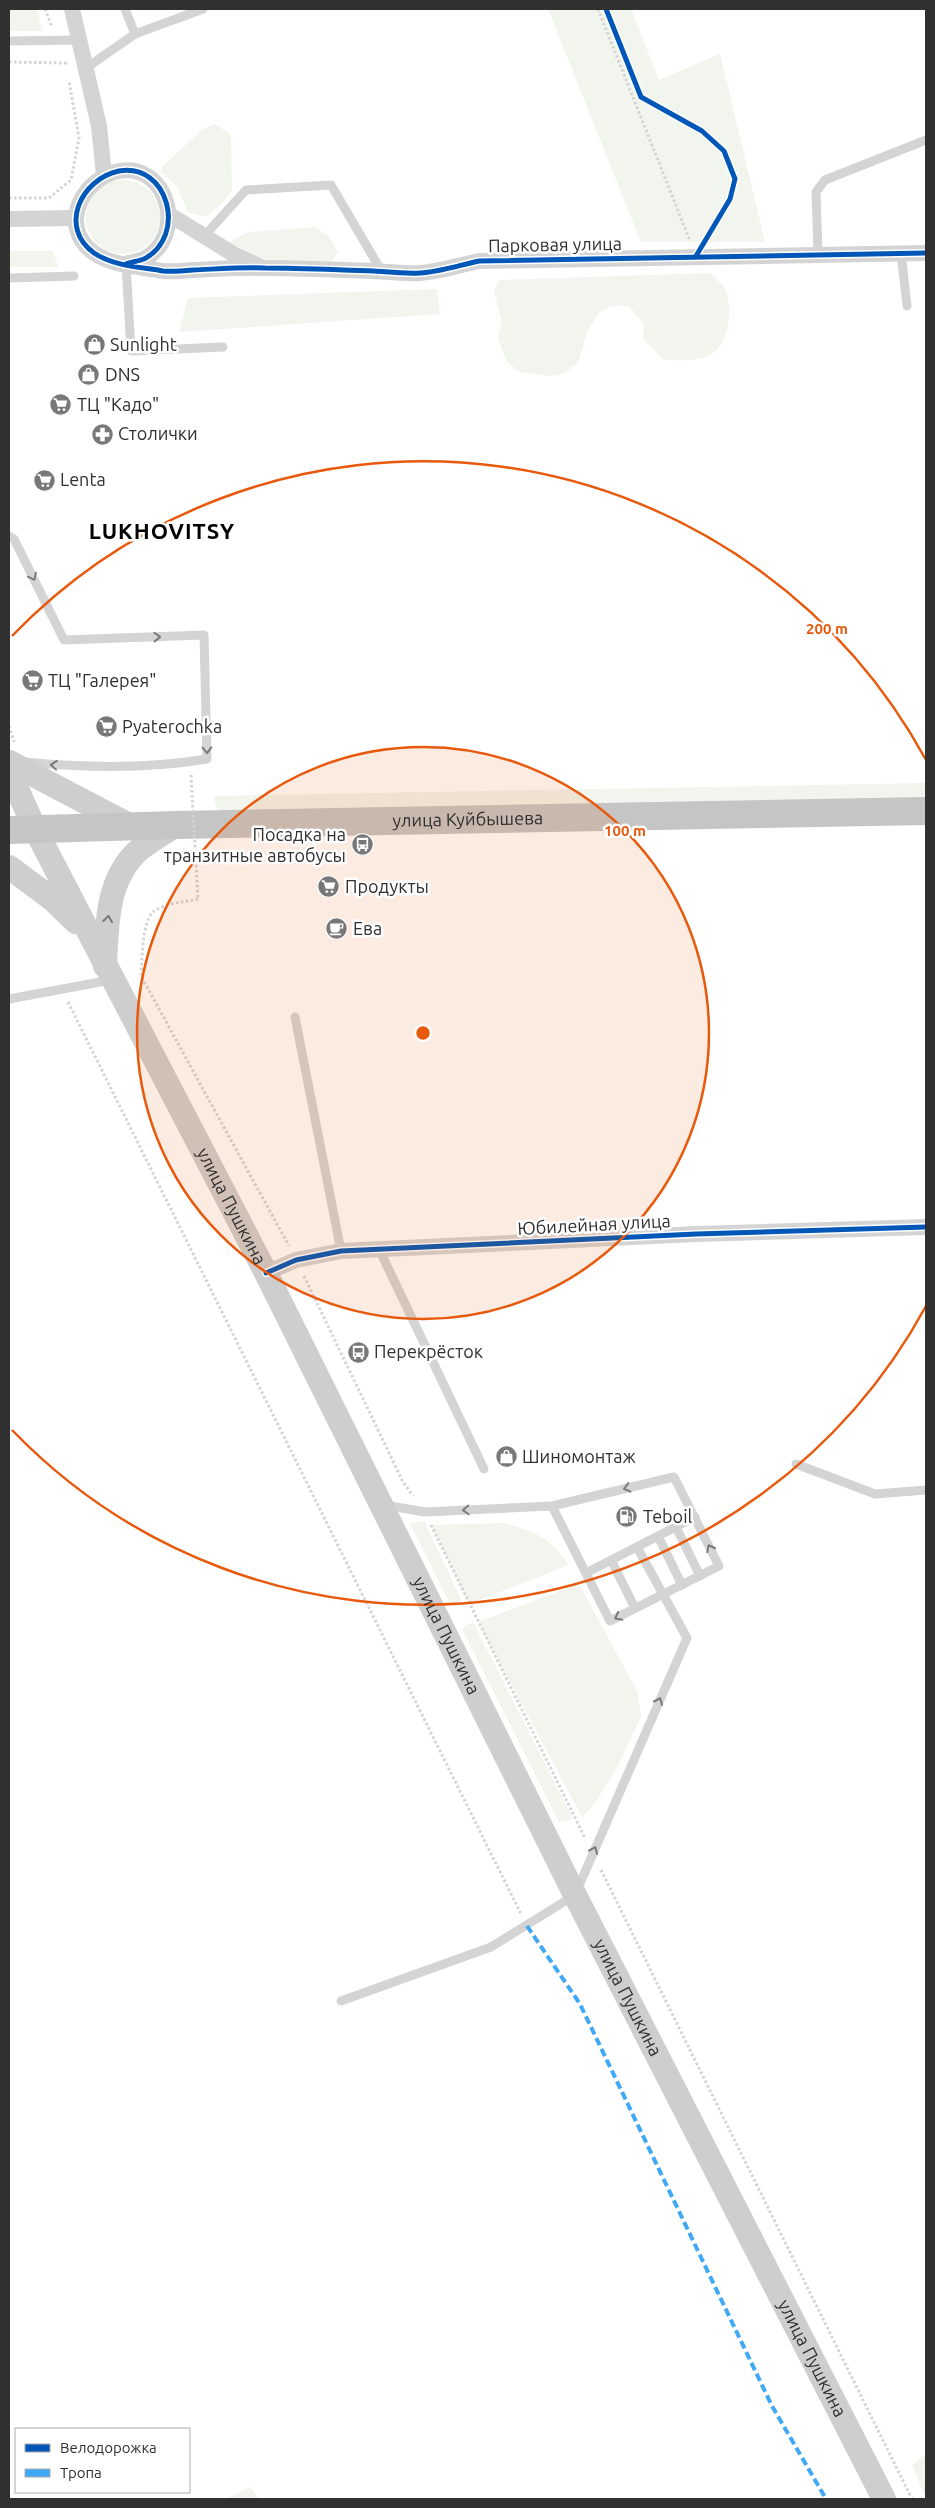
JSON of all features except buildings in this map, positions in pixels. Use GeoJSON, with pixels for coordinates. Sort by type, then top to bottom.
{"type":"FeatureCollection","features":[{"type":"Feature","properties":{"kind":"highway","name":"улица Куйбышева"},"geometry":{"type":"LineString","coordinates":[[22,830],[176,825],[926,811]]}},
{"type":"Feature","properties":{"kind":"main road"},"geometry":{"type":"LineString","coordinates":[[9,761],[131,826]]}},
{"type":"Feature","properties":{"kind":"main road","name":"улица Пушкина"},"geometry":{"type":"LineString","coordinates":[[9,771],[22,830],[88,934],[266,1272],[576,1895],[884,2499]]}},
{"type":"Feature","properties":{"kind":"main road"},"geometry":{"type":"LineString","coordinates":[[108,974],[108,917],[114,887],[131,858],[176,825]]}},
{"type":"Feature","properties":{"kind":"main road"},"geometry":{"type":"LineString","coordinates":[[9,867],[52,900],[88,934]]}},
{"type":"Feature","properties":{"kind":"street"},"geometry":{"type":"LineString","coordinates":[[72,9],[99,126],[104,175]]}},
{"type":"Feature","properties":{"kind":"street"},"geometry":{"type":"LineString","coordinates":[[122,171],[140,174],[155,183],[166,198],[170,215],[167,233],[158,248],[143,259],[126,264],[108,261],[92,252],[82,237],[75,218],[80,202],[90,186],[104,175],[122,171]]}},
{"type":"Feature","properties":{"kind":"street","name":"Парковая улица"},"geometry":{"type":"LineString","coordinates":[[170,215],[235,255],[264,268]]}},
{"type":"Feature","properties":{"kind":"street"},"geometry":{"type":"LineString","coordinates":[[9,219],[75,218]]}},
{"type":"Feature","properties":{"kind":"street","name":"Парковая улица"},"geometry":{"type":"LineString","coordinates":[[126,264],[166,271],[264,268],[420,273],[479,261],[926,253]]}},
{"type":"Feature","properties":{"kind":"street","name":"Юбилейная улица"},"geometry":{"type":"LineString","coordinates":[[266,1272],[296,1260],[341,1252],[379,1249],[696,1234],[926,1227]]}},
{"type":"Feature","properties":{"kind":"lane"},"geometry":{"type":"LineString","coordinates":[[125,9],[136,34]]}},
{"type":"Feature","properties":{"kind":"lane"},"geometry":{"type":"LineString","coordinates":[[86,68],[136,34],[203,9]]}},
{"type":"Feature","properties":{"kind":"lane"},"geometry":{"type":"LineString","coordinates":[[9,41],[79,40]]}},
{"type":"Feature","properties":{"kind":"lane"},"geometry":{"type":"LineString","coordinates":[[818,254],[816,192],[825,180],[926,140]]}},
{"type":"Feature","properties":{"kind":"lane"},"geometry":{"type":"LineString","coordinates":[[205,235],[246,190],[331,184],[382,272]]}},
{"type":"Feature","properties":{"kind":"lane"},"geometry":{"type":"LineString","coordinates":[[900,254],[908,306]]}},
{"type":"Feature","properties":{"kind":"lane"},"geometry":{"type":"LineString","coordinates":[[126,264],[131,351],[223,347]]}},
{"type":"Feature","properties":{"kind":"lane"},"geometry":{"type":"LineString","coordinates":[[9,278],[74,276]]}},
{"type":"Feature","properties":{"kind":"lane"},"geometry":{"type":"LineString","coordinates":[[9,536],[14,539],[64,640],[204,635],[207,759],[166,766],[69,766],[9,761]]}},
{"type":"Feature","properties":{"kind":"lane"},"geometry":{"type":"LineString","coordinates":[[9,999],[62,989],[108,974]]}},
{"type":"Feature","properties":{"kind":"lane"},"geometry":{"type":"LineString","coordinates":[[296,1017],[341,1252]]}},
{"type":"Feature","properties":{"kind":"lane"},"geometry":{"type":"LineString","coordinates":[[379,1249],[484,1469]]}},
{"type":"Feature","properties":{"kind":"lane"},"geometry":{"type":"LineString","coordinates":[[796,1464],[876,1494],[926,1490]]}},
{"type":"Feature","properties":{"kind":"lane"},"geometry":{"type":"LineString","coordinates":[[381,1504],[425,1512],[552,1506],[674,1477],[719,1566],[610,1621],[552,1506]]}},
{"type":"Feature","properties":{"kind":"lane"},"geometry":{"type":"LineString","coordinates":[[586,1573],[695,1518]]}},
{"type":"Feature","properties":{"kind":"lane"},"geometry":{"type":"LineString","coordinates":[[676,1527],[700,1576]]}},
{"type":"Feature","properties":{"kind":"lane"},"geometry":{"type":"LineString","coordinates":[[658,1536],[682,1585]]}},
{"type":"Feature","properties":{"kind":"lane"},"geometry":{"type":"LineString","coordinates":[[341,2001],[491,1947],[576,1895],[687,1638],[637,1547]]}},
{"type":"Feature","properties":{"kind":"lane"},"geometry":{"type":"LineString","coordinates":[[611,1560],[635,1608]]}},
{"type":"Feature","properties":{"kind":"path"},"geometry":{"type":"LineString","coordinates":[[598,9],[696,256]]}},
{"type":"Feature","properties":{"kind":"path"},"geometry":{"type":"LineString","coordinates":[[9,198],[49,198],[71,180],[79,138],[66,64]]}},
{"type":"Feature","properties":{"kind":"path"},"geometry":{"type":"LineString","coordinates":[[191,775],[198,899],[166,906],[152,913],[146,926],[141,976],[296,1260],[403,1482],[425,1512],[912,2499]]}},
{"type":"Feature","properties":{"kind":"path"},"geometry":{"type":"LineString","coordinates":[[62,989],[527,1926]]}},
{"type":"Feature","properties":{"kind":"shaded area"},"geometry":{"type":"Polygon","coordinates":[[[9,9],[37,9],[42,31],[9,31],[9,9]]]}},
{"type":"Feature","properties":{"kind":"shaded area"},"geometry":{"type":"Polygon","coordinates":[[[548,9],[631,9],[659,80],[720,54],[765,242],[641,242],[548,9]]]}},
{"type":"Feature","properties":{"kind":"shaded area"},"geometry":{"type":"Polygon","coordinates":[[[215,124],[231,135],[232,189],[224,202],[205,217],[188,212],[177,186],[161,172],[162,167],[203,129],[215,124]]]}},
{"type":"Feature","properties":{"kind":"shaded area"},"geometry":{"type":"Polygon","coordinates":[[[123,180],[137,183],[149,191],[157,203],[160,217],[157,231],[149,243],[137,251],[123,254],[109,251],[97,243],[89,231],[86,217],[89,203],[97,191],[109,183],[123,180]]]}},
{"type":"Feature","properties":{"kind":"shaded area"},"geometry":{"type":"Polygon","coordinates":[[[316,227],[329,237],[338,252],[331,263],[265,261],[229,242],[249,232],[316,227]]]}},
{"type":"Feature","properties":{"kind":"shaded area"},"geometry":{"type":"Polygon","coordinates":[[[9,251],[53,251],[58,267],[9,267],[9,251]]]}},
{"type":"Feature","properties":{"kind":"shaded area"},"geometry":{"type":"Polygon","coordinates":[[[710,273],[724,287],[727,294],[729,303],[728,324],[726,334],[717,350],[699,359],[663,360],[643,338],[644,324],[628,306],[611,306],[599,313],[587,332],[579,361],[564,374],[548,376],[520,372],[507,362],[498,338],[502,322],[494,291],[499,280],[710,273]]]}},
{"type":"Feature","properties":{"kind":"shaded area"},"geometry":{"type":"Polygon","coordinates":[[[437,289],[440,314],[179,332],[188,298],[437,289]]]}},
{"type":"Feature","properties":{"kind":"shaded area"},"geometry":{"type":"Polygon","coordinates":[[[926,783],[926,798],[218,811],[213,796],[926,783]]]}},
{"type":"Feature","properties":{"kind":"shaded area"},"geometry":{"type":"Polygon","coordinates":[[[424,1521],[462,1601],[450,1604],[410,1523],[424,1521]]]}},
{"type":"Feature","properties":{"kind":"shaded area"},"geometry":{"type":"Polygon","coordinates":[[[504,1523],[525,1529],[549,1542],[569,1565],[469,1604],[432,1525],[504,1523]]]}},
{"type":"Feature","properties":{"kind":"shaded area"},"geometry":{"type":"Polygon","coordinates":[[[579,1584],[637,1691],[641,1716],[619,1764],[595,1803],[582,1817],[478,1622],[579,1584]]]}},
{"type":"Feature","properties":{"kind":"shaded area"},"geometry":{"type":"Polygon","coordinates":[[[473,1622],[572,1819],[559,1822],[462,1629],[473,1622]]]}},
{"type":"Feature","properties":{"kind":"shaded area"},"geometry":{"type":"Polygon","coordinates":[[[926,2454],[926,2499],[912,2465],[926,2454]]]}},
{"type":"Feature","properties":{"kind":"shaded area"},"geometry":{"type":"Polygon","coordinates":[[[250,2487],[259,2499],[226,2499],[250,2487]]]}},
{"type":"Feature","properties":{"kind":"marked path"},"geometry":{"type":"LineString","coordinates":[[527,1926],[580,2004],[772,2406],[826,2499]]}},
{"type":"Feature","properties":{"kind":"cycle path"},"geometry":{"type":"LineString","coordinates":[[606,9],[641,97],[702,131],[724,151],[735,179],[730,199],[696,256]]}},
{"type":"Feature","properties":{"kind":"cycle path"},"geometry":{"type":"LineString","coordinates":[[126,264],[144,259],[158,248],[166,234],[168,219],[166,203],[160,189],[150,178],[136,171],[119,171],[106,176],[94,184],[85,194],[79,205],[76,218],[77,230],[83,242],[94,253],[110,261],[163,271],[256,268],[414,273],[435,271],[479,261],[926,253]]}},
{"type":"Feature","properties":{"kind":"cycle path"},"geometry":{"type":"LineString","coordinates":[[266,1273],[296,1260],[341,1251],[696,1234],[926,1227]]}},
{"type":"Feature","properties":{"kind":"place","name":"Sunlight"},"geometry":{"type":"Point","coordinates":[94,345]}},
{"type":"Feature","properties":{"kind":"place","name":"DNS"},"geometry":{"type":"Point","coordinates":[89,375]}},
{"type":"Feature","properties":{"kind":"place","name":"ТЦ \"Кадо\""},"geometry":{"type":"Point","coordinates":[61,405]}},
{"type":"Feature","properties":{"kind":"place","name":"Столички"},"geometry":{"type":"Point","coordinates":[102,434]}},
{"type":"Feature","properties":{"kind":"place","name":"Lenta"},"geometry":{"type":"Point","coordinates":[44,480]}},
{"type":"Feature","properties":{"kind":"place","name":"ТЦ \"Галерея\""},"geometry":{"type":"Point","coordinates":[32,681]}},
{"type":"Feature","properties":{"kind":"place","name":"Pyaterochka"},"geometry":{"type":"Point","coordinates":[106,727]}},
{"type":"Feature","properties":{"kind":"place","name":"Посадка на транзитные автобусы"},"geometry":{"type":"Point","coordinates":[362,845]}},
{"type":"Feature","properties":{"kind":"place","name":"Продукты"},"geometry":{"type":"Point","coordinates":[329,887]}},
{"type":"Feature","properties":{"kind":"place","name":"Ева"},"geometry":{"type":"Point","coordinates":[337,929]}},
{"type":"Feature","properties":{"kind":"place","name":"Перекрёсток"},"geometry":{"type":"Point","coordinates":[358,1352]}},
{"type":"Feature","properties":{"kind":"place","name":"Шиномонтаж"},"geometry":{"type":"Point","coordinates":[506,1457]}},
{"type":"Feature","properties":{"kind":"place","name":"Teboil"},"geometry":{"type":"Point","coordinates":[627,1517]}},
{"type":"Feature","properties":{"kind":"district","name":"LUKHOVITSY"},"geometry":{"type":"Point","coordinates":[162,531]}}]}
